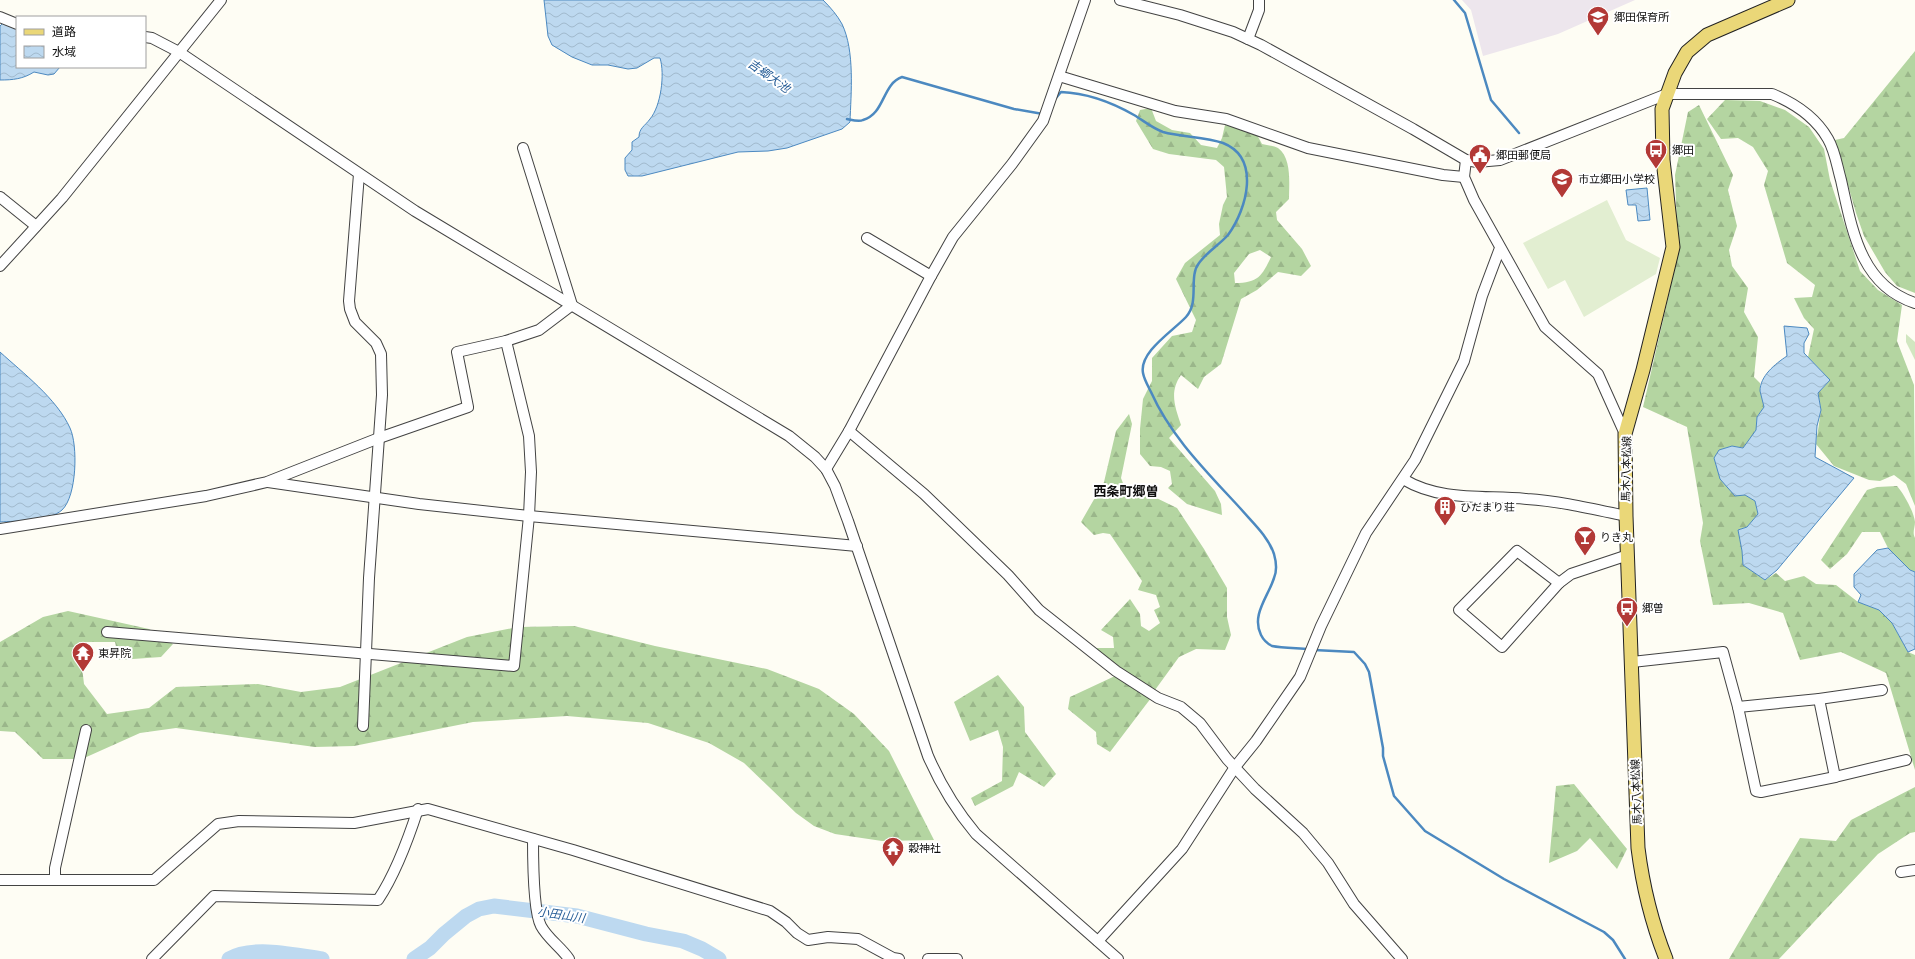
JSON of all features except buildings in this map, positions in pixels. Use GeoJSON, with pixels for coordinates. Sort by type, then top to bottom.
{"type":"FeatureCollection","features":[{"type":"Feature","properties":{"kind":"main road","name":"馬木八本松線"},"geometry":{"type":"LineString","coordinates":[[1666,959],[1648,910],[1641,877],[1638,848],[1626,516],[1626,434],[1644,370],[1673,247],[1663,160],[1662,109],[1675,73],[1687,52],[1707,34],[1788,0]]}},
{"type":"Feature","properties":{"kind":"street"},"geometry":{"type":"LineString","coordinates":[[0,266],[62,198],[221,0]]}},
{"type":"Feature","properties":{"kind":"street"},"geometry":{"type":"LineString","coordinates":[[826,469],[849,431],[953,237],[1012,164],[1043,121],[1085,0]]}},
{"type":"Feature","properties":{"kind":"street"},"geometry":{"type":"LineString","coordinates":[[1120,0],[1205,23],[1248,39],[1413,128],[1466,160],[1477,162],[1500,160],[1667,94],[1772,94],[1785,99],[1815,122],[1831,145],[1856,244],[1878,280],[1891,291],[1915,303]]}},
{"type":"Feature","properties":{"kind":"street"},"geometry":{"type":"LineString","coordinates":[[1248,39],[1258,10],[1259,0]]}},
{"type":"Feature","properties":{"kind":"street"},"geometry":{"type":"LineString","coordinates":[[0,17],[16,24]]}},
{"type":"Feature","properties":{"kind":"street"},"geometry":{"type":"LineString","coordinates":[[146,37],[152,38],[179,52],[415,211],[788,436],[815,457],[826,469],[835,486],[857,546],[928,756],[941,785],[961,817],[976,834],[1118,959]]}},
{"type":"Feature","properties":{"kind":"street"},"geometry":{"type":"LineString","coordinates":[[1059,76],[1175,111],[1226,119],[1308,148],[1443,175],[1464,177]]}},
{"type":"Feature","properties":{"kind":"street"},"geometry":{"type":"LineString","coordinates":[[524,148],[572,305]]}},
{"type":"Feature","properties":{"kind":"street"},"geometry":{"type":"LineString","coordinates":[[1466,160],[1464,177],[1474,200],[1545,327],[1598,374],[1626,434]]}},
{"type":"Feature","properties":{"kind":"street"},"geometry":{"type":"LineString","coordinates":[[359,174],[349,302],[355,322],[376,343],[381,354],[382,395],[365,653],[363,726]]}},
{"type":"Feature","properties":{"kind":"street"},"geometry":{"type":"LineString","coordinates":[[0,197],[36,226]]}},
{"type":"Feature","properties":{"kind":"street"},"geometry":{"type":"LineString","coordinates":[[867,238],[931,276]]}},
{"type":"Feature","properties":{"kind":"street"},"geometry":{"type":"LineString","coordinates":[[1098,941],[1182,849],[1235,767],[1256,742],[1300,677],[1316,639],[1366,533],[1415,460],[1464,361],[1482,296],[1500,248]]}},
{"type":"Feature","properties":{"kind":"street"},"geometry":{"type":"LineString","coordinates":[[0,529],[206,496],[267,482],[379,438],[468,407],[457,352],[506,341],[539,330],[572,305]]}},
{"type":"Feature","properties":{"kind":"street"},"geometry":{"type":"LineString","coordinates":[[107,632],[514,666],[531,472],[528,436],[506,341]]}},
{"type":"Feature","properties":{"kind":"street"},"geometry":{"type":"LineString","coordinates":[[849,431],[924,494],[1008,575],[1039,610],[1116,671],[1153,695],[1181,707],[1200,723],[1235,767],[1255,789],[1303,833],[1328,863],[1354,904],[1402,959]]}},
{"type":"Feature","properties":{"kind":"street"},"geometry":{"type":"LineString","coordinates":[[1403,478],[1416,486],[1465,498],[1527,499],[1580,506],[1626,516]]}},
{"type":"Feature","properties":{"kind":"street"},"geometry":{"type":"LineString","coordinates":[[267,482],[375,498],[528,516],[857,546]]}},
{"type":"Feature","properties":{"kind":"street"},"geometry":{"type":"LineString","coordinates":[[1559,583],[1517,550],[1459,610],[1502,647],[1559,583],[1571,574],[1628,555]]}},
{"type":"Feature","properties":{"kind":"street"},"geometry":{"type":"LineString","coordinates":[[1632,662],[1723,652],[1738,708],[1756,791],[1761,792],[1835,777],[1906,760]]}},
{"type":"Feature","properties":{"kind":"street"},"geometry":{"type":"LineString","coordinates":[[1738,708],[1882,690]]}},
{"type":"Feature","properties":{"kind":"street"},"geometry":{"type":"LineString","coordinates":[[1819,699],[1835,777]]}},
{"type":"Feature","properties":{"kind":"street"},"geometry":{"type":"LineString","coordinates":[[55,880],[55,868],[86,730]]}},
{"type":"Feature","properties":{"kind":"street"},"geometry":{"type":"LineString","coordinates":[[152,959],[214,896],[378,900],[385,889],[408,839],[418,809]]}},
{"type":"Feature","properties":{"kind":"street"},"geometry":{"type":"LineString","coordinates":[[0,880],[154,880],[218,824],[239,821],[354,823],[418,809],[428,809],[533,839],[770,911],[808,940],[828,937],[858,939],[893,958],[899,959]]}},
{"type":"Feature","properties":{"kind":"street"},"geometry":{"type":"LineString","coordinates":[[533,839],[536,901],[540,924],[549,938],[569,959]]}},
{"type":"Feature","properties":{"kind":"street"},"geometry":{"type":"LineString","coordinates":[[1901,872],[1915,870]]}},
{"type":"Feature","properties":{"kind":"street"},"geometry":{"type":"LineString","coordinates":[[928,959],[957,959]]}},
{"type":"Feature","properties":{"kind":"shaded area"},"geometry":{"type":"Polygon","coordinates":[[[1462,0],[1635,0],[1558,34],[1483,56],[1471,10],[1462,0]]]}},
{"type":"Feature","properties":{"kind":"green space"},"geometry":{"type":"Polygon","coordinates":[[[1915,51],[1915,293],[1897,286],[1885,272],[1864,236],[1835,140],[1844,138],[1915,51]]]}},
{"type":"Feature","properties":{"kind":"green space"},"geometry":{"type":"Polygon","coordinates":[[[1725,100],[1760,101],[1785,110],[1809,127],[1824,149],[1830,180],[1860,271],[1878,290],[1902,305],[1897,341],[1914,385],[1915,506],[1906,484],[1894,475],[1880,481],[1869,480],[1834,466],[1816,444],[1821,410],[1818,393],[1830,380],[1808,357],[1814,329],[1804,318],[1794,298],[1812,297],[1815,285],[1787,263],[1764,185],[1768,171],[1753,147],[1738,138],[1721,139],[1707,119],[1725,100]]]}},
{"type":"Feature","properties":{"kind":"green space"},"geometry":{"type":"Polygon","coordinates":[[[1699,105],[1733,175],[1728,190],[1737,226],[1729,250],[1732,266],[1748,288],[1744,312],[1758,337],[1754,377],[1760,383],[1764,407],[1757,417],[1756,430],[1743,448],[1732,446],[1719,450],[1714,458],[1745,495],[1755,501],[1758,514],[1747,527],[1738,530],[1743,565],[1765,580],[1776,573],[1785,581],[1804,576],[1816,584],[1836,585],[1858,602],[1879,610],[1892,623],[1908,652],[1915,655],[1915,770],[1886,673],[1841,652],[1800,660],[1783,613],[1749,603],[1713,605],[1700,541],[1703,523],[1687,427],[1643,407],[1678,255],[1675,175],[1688,112],[1699,105]]]}},
{"type":"Feature","properties":{"kind":"green space"},"geometry":{"type":"Polygon","coordinates":[[[1151,108],[1156,121],[1172,130],[1190,133],[1201,145],[1217,148],[1222,138],[1225,125],[1256,133],[1262,144],[1278,148],[1286,158],[1288,165],[1289,199],[1276,212],[1277,220],[1302,249],[1311,266],[1301,276],[1278,272],[1257,290],[1241,299],[1221,364],[1204,377],[1198,389],[1181,375],[1177,381],[1174,400],[1181,425],[1169,438],[1215,491],[1221,504],[1222,515],[1187,504],[1168,488],[1172,484],[1170,471],[1161,467],[1150,466],[1140,454],[1140,429],[1143,399],[1152,381],[1152,358],[1172,336],[1192,332],[1196,320],[1176,279],[1185,263],[1220,235],[1219,224],[1223,205],[1227,197],[1224,167],[1216,160],[1169,154],[1153,149],[1136,121],[1140,110],[1151,108]],[[1260,250],[1249,254],[1234,273],[1235,283],[1243,283],[1254,280],[1262,274],[1271,257],[1260,250]]]}},
{"type":"Feature","properties":{"kind":"green space"},"geometry":{"type":"Polygon","coordinates":[[[1607,200],[1626,240],[1660,258],[1656,274],[1584,317],[1565,280],[1548,289],[1523,243],[1607,200]]]}},
{"type":"Feature","properties":{"kind":"green space"},"geometry":{"type":"Polygon","coordinates":[[[1906,334],[1915,342],[1915,360],[1906,342],[1906,334]]]}},
{"type":"Feature","properties":{"kind":"green space"},"geometry":{"type":"Polygon","coordinates":[[[1129,414],[1132,424],[1121,478],[1126,491],[1142,491],[1177,508],[1227,588],[1227,617],[1231,635],[1225,650],[1196,649],[1179,657],[1155,690],[1117,667],[1096,648],[1114,648],[1113,637],[1101,630],[1130,599],[1140,614],[1141,626],[1149,631],[1160,623],[1154,610],[1160,607],[1156,595],[1138,590],[1142,581],[1110,534],[1103,533],[1094,535],[1081,522],[1104,482],[1116,431],[1129,414]]]}},
{"type":"Feature","properties":{"kind":"green space"},"geometry":{"type":"Polygon","coordinates":[[[1897,486],[1913,513],[1915,522],[1915,572],[1910,570],[1888,548],[1880,532],[1862,532],[1847,554],[1830,569],[1821,560],[1867,490],[1877,487],[1897,486]]]}},
{"type":"Feature","properties":{"kind":"green space"},"geometry":{"type":"Polygon","coordinates":[[[68,611],[149,629],[173,644],[161,657],[119,660],[115,642],[79,642],[84,684],[107,714],[149,708],[176,687],[258,684],[301,692],[340,687],[467,637],[518,627],[574,626],[655,646],[767,669],[819,689],[854,714],[889,751],[934,840],[882,841],[835,834],[814,826],[796,813],[744,763],[709,743],[648,723],[567,716],[473,722],[354,746],[315,747],[176,728],[140,733],[82,759],[43,759],[15,732],[0,731],[0,642],[43,617],[68,611]]]}},
{"type":"Feature","properties":{"kind":"green space"},"geometry":{"type":"Polygon","coordinates":[[[998,675],[1024,707],[1025,732],[1056,774],[1044,787],[1019,772],[1013,786],[975,806],[971,798],[1002,781],[1003,747],[998,730],[970,741],[954,702],[998,675]]]}},
{"type":"Feature","properties":{"kind":"green space"},"geometry":{"type":"Polygon","coordinates":[[[1115,676],[1151,698],[1110,752],[1097,744],[1096,732],[1068,709],[1070,697],[1115,676]]]}},
{"type":"Feature","properties":{"kind":"green space"},"geometry":{"type":"Polygon","coordinates":[[[1574,784],[1627,849],[1617,869],[1590,838],[1577,851],[1549,863],[1556,786],[1574,784]]]}},
{"type":"Feature","properties":{"kind":"green space"},"geometry":{"type":"Polygon","coordinates":[[[1915,787],[1915,832],[1910,833],[1878,854],[1779,959],[1729,959],[1800,838],[1836,841],[1851,820],[1915,787]]]}},
{"type":"Feature","properties":{"kind":"water","name":"吉郷大池"},"geometry":{"type":"Polygon","coordinates":[[[544,0],[823,0],[842,24],[849,47],[851,59],[850,122],[842,129],[787,148],[768,151],[738,152],[642,176],[628,176],[625,170],[625,158],[632,150],[632,142],[639,137],[641,129],[654,113],[657,106],[662,81],[660,58],[654,58],[637,68],[628,69],[608,65],[592,65],[572,57],[552,45],[548,36],[544,0]]]}},
{"type":"Feature","properties":{"kind":"water"},"geometry":{"type":"Polygon","coordinates":[[[4,22],[16,28],[16,68],[59,68],[54,74],[48,75],[34,72],[18,79],[0,80],[0,26],[4,22]]]}},
{"type":"Feature","properties":{"kind":"water"},"geometry":{"type":"Polygon","coordinates":[[[1647,188],[1650,220],[1638,221],[1636,205],[1628,205],[1626,190],[1647,188]]]}},
{"type":"Feature","properties":{"kind":"water"},"geometry":{"type":"Polygon","coordinates":[[[1784,326],[1807,328],[1809,334],[1804,343],[1804,353],[1830,380],[1818,393],[1821,410],[1817,426],[1815,457],[1854,478],[1777,570],[1765,580],[1743,565],[1738,530],[1747,527],[1758,514],[1755,501],[1745,495],[1735,496],[1720,479],[1714,458],[1719,450],[1732,446],[1743,448],[1756,430],[1757,417],[1764,407],[1760,391],[1765,375],[1787,356],[1784,326]]]}},
{"type":"Feature","properties":{"kind":"water"},"geometry":{"type":"Polygon","coordinates":[[[0,352],[29,378],[57,407],[64,417],[73,436],[75,470],[71,494],[67,503],[57,514],[32,520],[0,522],[0,352]]]}},
{"type":"Feature","properties":{"kind":"water"},"geometry":{"type":"Polygon","coordinates":[[[1888,548],[1910,570],[1915,572],[1915,649],[1908,652],[1892,623],[1879,610],[1858,602],[1861,595],[1854,587],[1854,574],[1877,550],[1888,548]]]}},
{"type":"Feature","properties":{"kind":"waterway"},"geometry":{"type":"LineString","coordinates":[[1454,0],[1465,13],[1491,100],[1519,133]]}},
{"type":"Feature","properties":{"kind":"waterway"},"geometry":{"type":"LineString","coordinates":[[847,119],[860,121],[870,117],[876,112],[891,86],[895,81],[902,77],[1014,109],[1043,114]]}},
{"type":"Feature","properties":{"kind":"waterway"},"geometry":{"type":"LineString","coordinates":[[1056,98],[1061,92],[1080,94],[1099,99],[1134,115],[1163,132],[1209,139],[1223,143],[1235,150],[1242,160],[1246,172],[1247,185],[1241,212],[1228,235],[1199,263],[1194,275],[1193,297],[1190,311],[1186,317],[1151,350],[1143,365],[1143,373],[1159,408],[1179,439],[1259,530],[1271,547],[1274,554],[1276,572],[1259,613],[1258,628],[1262,637],[1272,646],[1309,649]]}},
{"type":"Feature","properties":{"kind":"waterway"},"geometry":{"type":"LineString","coordinates":[[1314,650],[1354,652],[1365,664],[1369,672],[1383,748],[1383,756],[1394,796],[1425,831],[1504,879],[1604,932],[1613,940],[1625,959]]}},
{"type":"Feature","properties":{"kind":"waterway","name":"小田山川"},"geometry":{"type":"LineString","coordinates":[[414,959],[430,948],[466,916],[479,909],[494,906],[577,916],[646,934],[683,941],[702,949],[719,959]]}},
{"type":"Feature","properties":{"kind":"waterway","name":"小田山川"},"geometry":{"type":"LineString","coordinates":[[229,959],[239,955],[262,952],[274,952],[322,959]]}},
{"type":"Feature","properties":{"kind":"place","name":"郷田保育所"},"geometry":{"type":"Point","coordinates":[1598,36]}},
{"type":"Feature","properties":{"kind":"place","name":"郷田"},"geometry":{"type":"Point","coordinates":[1656,170]}},
{"type":"Feature","properties":{"kind":"place","name":"郷田郵便局"},"geometry":{"type":"Point","coordinates":[1480,174]}},
{"type":"Feature","properties":{"kind":"place","name":"市立郷田小学校"},"geometry":{"type":"Point","coordinates":[1562,198]}},
{"type":"Feature","properties":{"kind":"place","name":"ひだまり荘"},"geometry":{"type":"Point","coordinates":[1445,526]}},
{"type":"Feature","properties":{"kind":"place","name":"りき丸"},"geometry":{"type":"Point","coordinates":[1585,556]}},
{"type":"Feature","properties":{"kind":"place","name":"郷曽"},"geometry":{"type":"Point","coordinates":[1627,628]}},
{"type":"Feature","properties":{"kind":"place","name":"東昇院"},"geometry":{"type":"Point","coordinates":[83,672]}},
{"type":"Feature","properties":{"kind":"place","name":"穀神社"},"geometry":{"type":"Point","coordinates":[893,868]}},
{"type":"Feature","properties":{"kind":"district","name":"西条町郷曽"},"geometry":{"type":"Point","coordinates":[1126,491]}}]}
